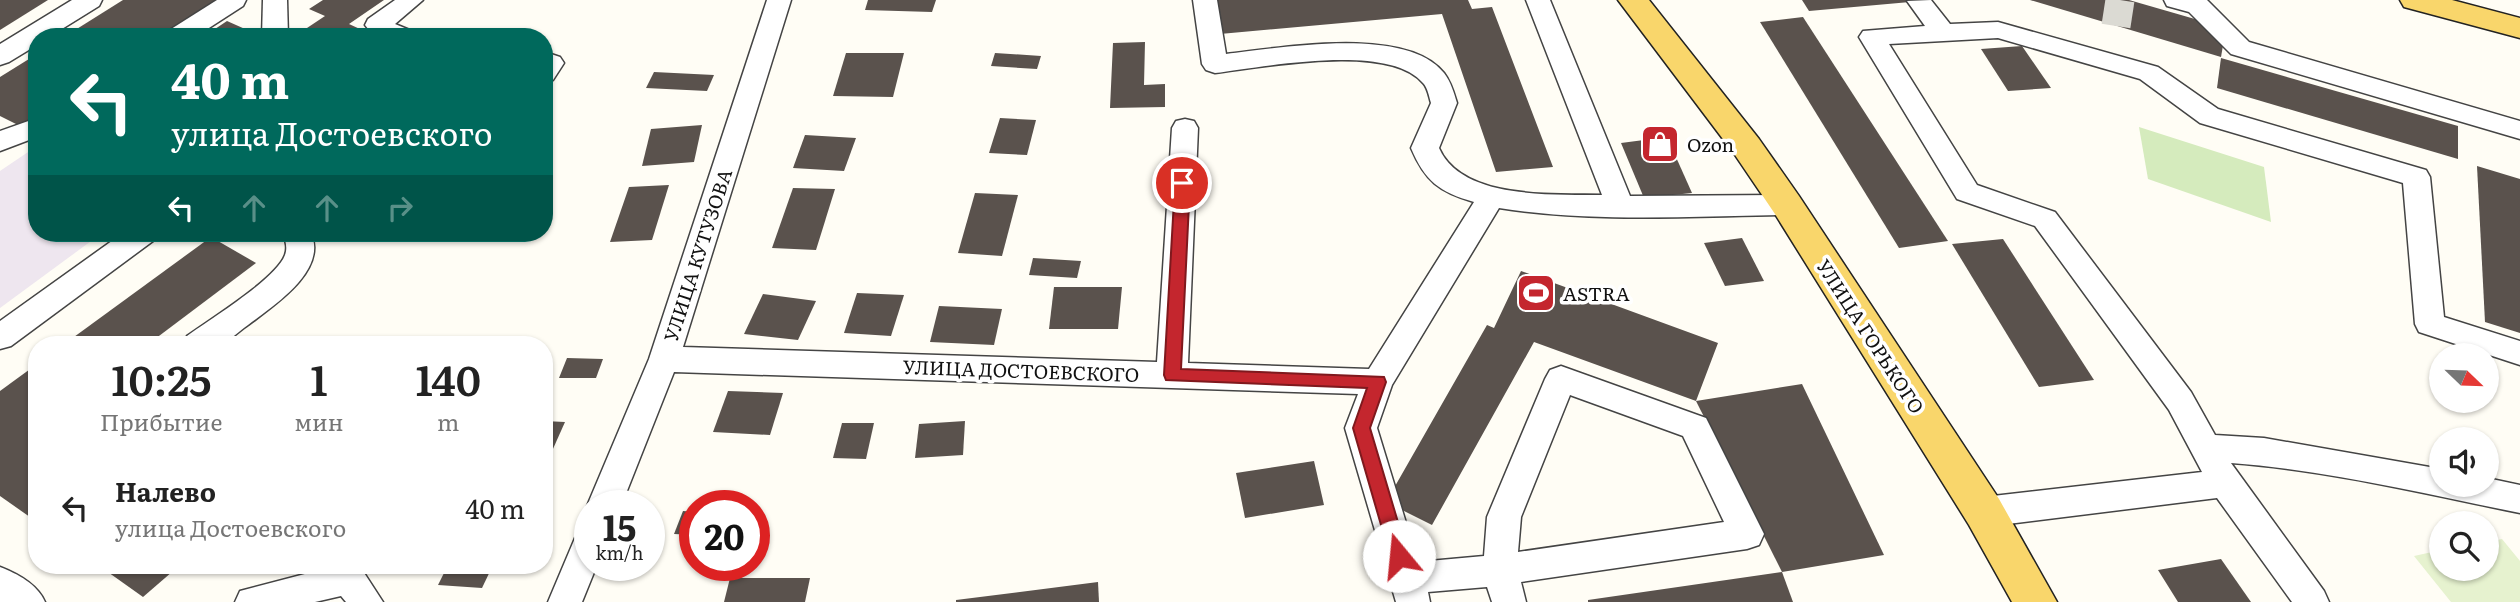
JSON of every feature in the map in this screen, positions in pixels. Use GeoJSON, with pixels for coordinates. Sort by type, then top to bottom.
{"type":"FeatureCollection","features":[{"type":"Feature","properties":{"kind":"main road"},"geometry":{"type":"LineString","coordinates":[[1633,0],[1695,79]]}},
{"type":"Feature","properties":{"kind":"main road"},"geometry":{"type":"LineString","coordinates":[[1652,0],[1695,79]]}},
{"type":"Feature","properties":{"kind":"main road"},"geometry":{"type":"LineString","coordinates":[[2415,0],[2520,28]]}},
{"type":"Feature","properties":{"kind":"main road"},"geometry":{"type":"LineString","coordinates":[[2512,0],[2520,2]]}},
{"type":"Feature","properties":{"kind":"main road","name":"УЛИЦА ГОРЬКОГО"},"geometry":{"type":"LineString","coordinates":[[1695,79],[1787,205],[1984,512],[2035,602]]}},
{"type":"Feature","properties":{"kind":"street"},"geometry":{"type":"LineString","coordinates":[[45,28],[90,0]]}},
{"type":"Feature","properties":{"kind":"street"},"geometry":{"type":"LineString","coordinates":[[191,28],[234,0]]}},
{"type":"Feature","properties":{"kind":"street"},"geometry":{"type":"LineString","coordinates":[[275,0],[275,28]]}},
{"type":"Feature","properties":{"kind":"street"},"geometry":{"type":"LineString","coordinates":[[384,28],[377,25],[411,0]]}},
{"type":"Feature","properties":{"kind":"street","name":"УЛИЦА КУТУЗОВА"},"geometry":{"type":"LineString","coordinates":[[611,490],[664,359],[779,0]]}},
{"type":"Feature","properties":{"kind":"street"},"geometry":{"type":"LineString","coordinates":[[1205,0],[1215,64],[1362,50],[1391,54],[1418,64],[1434,78],[1444,103],[1425,148],[1435,169],[1460,187],[1491,198],[1620,206],[1787,205]]}},
{"type":"Feature","properties":{"kind":"street"},"geometry":{"type":"LineString","coordinates":[[1538,0],[1620,206]]}},
{"type":"Feature","properties":{"kind":"street"},"geometry":{"type":"LineString","coordinates":[[2176,0],[2198,6],[2240,48],[2520,130]]}},
{"type":"Feature","properties":{"kind":"street"},"geometry":{"type":"LineString","coordinates":[[1919,1],[1941,31]]}},
{"type":"Feature","properties":{"kind":"street"},"geometry":{"type":"LineString","coordinates":[[2312,602],[2225,484],[2180,401],[2045,219],[1967,192],[1872,37],[1941,31],[1998,30],[2149,73],[2209,116],[2416,177],[2430,324],[2520,353]]}},
{"type":"Feature","properties":{"kind":"street"},"geometry":{"type":"LineString","coordinates":[[0,56],[28,39]]}},
{"type":"Feature","properties":{"kind":"street"},"geometry":{"type":"LineString","coordinates":[[1172,375],[1185,128]]}},
{"type":"Feature","properties":{"kind":"street"},"geometry":{"type":"LineString","coordinates":[[0,141],[28,130]]}},
{"type":"Feature","properties":{"kind":"street"},"geometry":{"type":"LineString","coordinates":[[1491,198],[1378,382],[1361,428],[1409,590],[1505,586],[1747,534],[1695,427],[1561,379],[1504,517],[1505,586]]}},
{"type":"Feature","properties":{"kind":"street"},"geometry":{"type":"LineString","coordinates":[[0,337],[131,242]]}},
{"type":"Feature","properties":{"kind":"street"},"geometry":{"type":"LineString","coordinates":[[209,336],[283,278],[299,258],[301,242]]}},
{"type":"Feature","properties":{"kind":"street","name":"УЛИЦА ДОСТОЕВСКОГО"},"geometry":{"type":"LineString","coordinates":[[664,359],[1378,382]]}},
{"type":"Feature","properties":{"kind":"street"},"geometry":{"type":"LineString","coordinates":[[2206,448],[2264,452],[2429,481]]}},
{"type":"Feature","properties":{"kind":"street"},"geometry":{"type":"LineString","coordinates":[[1984,512],[2225,484]]}},
{"type":"Feature","properties":{"kind":"street"},"geometry":{"type":"LineString","coordinates":[[2499,495],[2520,499]]}},
{"type":"Feature","properties":{"kind":"street"},"geometry":{"type":"LineString","coordinates":[[565,602],[574,580]]}},
{"type":"Feature","properties":{"kind":"street"},"geometry":{"type":"LineString","coordinates":[[252,602],[351,582]]}},
{"type":"Feature","properties":{"kind":"street"},"geometry":{"type":"LineString","coordinates":[[0,583],[28,602]]}},
{"type":"Feature","properties":{"kind":"shaded area"},"geometry":{"type":"Polygon","coordinates":[[[28,152],[28,242],[90,242],[0,308],[0,171],[28,152]]]}},
{"type":"Feature","properties":{"kind":"green space"},"geometry":{"type":"Polygon","coordinates":[[[2139,127],[2264,167],[2271,222],[2148,179],[2139,127]]]}},
{"type":"Feature","properties":{"kind":"green space"},"geometry":{"type":"Polygon","coordinates":[[[2502,539],[2520,561],[2520,602],[2451,602],[2434,581],[2499,581],[2499,540],[2502,539]]]}},
{"type":"Feature","properties":{"kind":"green space"},"geometry":{"type":"Polygon","coordinates":[[[2429,553],[2429,575],[2414,556],[2429,553]]]}},
{"type":"Feature","properties":{"kind":"building"},"geometry":{"type":"Polygon","coordinates":[[[0,0],[48,0],[0,30],[0,0]]]}},
{"type":"Feature","properties":{"kind":"building"},"geometry":{"type":"Polygon","coordinates":[[[123,0],[219,0],[176,28],[78,28],[123,0]]]}},
{"type":"Feature","properties":{"kind":"building"},"geometry":{"type":"Polygon","coordinates":[[[323,0],[384,0],[349,24],[358,28],[307,28],[325,16],[309,9],[323,0]]]}},
{"type":"Feature","properties":{"kind":"building"},"geometry":{"type":"Polygon","coordinates":[[[868,0],[936,0],[932,12],[865,10],[868,0]]]}},
{"type":"Feature","properties":{"kind":"building"},"geometry":{"type":"Polygon","coordinates":[[[1214,0],[1468,0],[1472,9],[1492,7],[1553,167],[1496,172],[1442,14],[1220,34],[1214,0]]]}},
{"type":"Feature","properties":{"kind":"building"},"geometry":{"type":"Polygon","coordinates":[[[1802,0],[1910,0],[1910,2],[1809,11],[1802,0]]]}},
{"type":"Feature","properties":{"kind":"building"},"geometry":{"type":"Polygon","coordinates":[[[2030,0],[2129,0],[2226,28],[2221,57],[2030,0]]]}},
{"type":"Feature","properties":{"kind":"building"},"geometry":{"type":"Polygon","coordinates":[[[1803,17],[1948,241],[1899,248],[1760,22],[1803,17]]]}},
{"type":"Feature","properties":{"kind":"building"},"geometry":{"type":"Polygon","coordinates":[[[227,21],[243,28],[216,28],[227,21]]]}},
{"type":"Feature","properties":{"kind":"building"},"geometry":{"type":"Polygon","coordinates":[[[1145,42],[1144,85],[1165,84],[1165,107],[1110,108],[1113,43],[1145,42]]]}},
{"type":"Feature","properties":{"kind":"building"},"geometry":{"type":"Polygon","coordinates":[[[2022,46],[2051,88],[2008,91],[1981,49],[2022,46]]]}},
{"type":"Feature","properties":{"kind":"building"},"geometry":{"type":"Polygon","coordinates":[[[846,53],[904,53],[893,97],[833,96],[846,53]]]}},
{"type":"Feature","properties":{"kind":"building"},"geometry":{"type":"Polygon","coordinates":[[[995,53],[1041,56],[1037,69],[991,66],[995,53]]]}},
{"type":"Feature","properties":{"kind":"building"},"geometry":{"type":"Polygon","coordinates":[[[2221,58],[2458,126],[2458,159],[2217,88],[2221,58]]]}},
{"type":"Feature","properties":{"kind":"building"},"geometry":{"type":"Polygon","coordinates":[[[28,60],[28,123],[22,127],[0,116],[0,77],[28,60]]]}},
{"type":"Feature","properties":{"kind":"building"},"geometry":{"type":"Polygon","coordinates":[[[654,72],[714,75],[707,91],[646,88],[654,72]]]}},
{"type":"Feature","properties":{"kind":"building"},"geometry":{"type":"Polygon","coordinates":[[[1000,118],[1036,120],[1027,155],[989,153],[1000,118]]]}},
{"type":"Feature","properties":{"kind":"building"},"geometry":{"type":"Polygon","coordinates":[[[702,125],[694,162],[642,166],[651,129],[702,125]]]}},
{"type":"Feature","properties":{"kind":"building"},"geometry":{"type":"Polygon","coordinates":[[[805,135],[856,138],[844,171],[793,168],[805,135]]]}},
{"type":"Feature","properties":{"kind":"building"},"geometry":{"type":"Polygon","coordinates":[[[1667,137],[1692,193],[1644,198],[1621,143],[1667,137]]]}},
{"type":"Feature","properties":{"kind":"building"},"geometry":{"type":"Polygon","coordinates":[[[2477,166],[2520,179],[2520,333],[2485,322],[2477,166]]]}},
{"type":"Feature","properties":{"kind":"building"},"geometry":{"type":"Polygon","coordinates":[[[669,185],[652,240],[610,242],[629,187],[669,185]]]}},
{"type":"Feature","properties":{"kind":"building"},"geometry":{"type":"Polygon","coordinates":[[[793,188],[835,189],[816,250],[772,248],[793,188]]]}},
{"type":"Feature","properties":{"kind":"building"},"geometry":{"type":"Polygon","coordinates":[[[975,193],[1018,195],[1002,256],[958,253],[975,193]]]}},
{"type":"Feature","properties":{"kind":"building"},"geometry":{"type":"Polygon","coordinates":[[[1742,238],[1764,281],[1725,286],[1704,243],[1742,238]]]}},
{"type":"Feature","properties":{"kind":"building"},"geometry":{"type":"Polygon","coordinates":[[[2003,239],[2094,380],[2039,387],[1952,244],[2003,239]]]}},
{"type":"Feature","properties":{"kind":"building"},"geometry":{"type":"Polygon","coordinates":[[[204,242],[220,242],[256,263],[159,336],[75,336],[204,242]]]}},
{"type":"Feature","properties":{"kind":"building"},"geometry":{"type":"Polygon","coordinates":[[[1033,258],[1081,261],[1077,278],[1029,275],[1033,258]]]}},
{"type":"Feature","properties":{"kind":"building"},"geometry":{"type":"Polygon","coordinates":[[[1521,271],[1718,343],[1696,401],[1534,342],[1432,525],[1386,502],[1487,325],[1494,328],[1521,271]]]}},
{"type":"Feature","properties":{"kind":"building"},"geometry":{"type":"Polygon","coordinates":[[[1054,287],[1122,287],[1118,329],[1049,329],[1054,287]]]}},
{"type":"Feature","properties":{"kind":"building"},"geometry":{"type":"Polygon","coordinates":[[[857,293],[904,295],[891,336],[844,333],[857,293]]]}},
{"type":"Feature","properties":{"kind":"building"},"geometry":{"type":"Polygon","coordinates":[[[763,294],[816,301],[798,340],[744,334],[763,294]]]}},
{"type":"Feature","properties":{"kind":"building"},"geometry":{"type":"Polygon","coordinates":[[[939,306],[1002,309],[994,345],[930,342],[939,306]]]}},
{"type":"Feature","properties":{"kind":"building"},"geometry":{"type":"Polygon","coordinates":[[[567,358],[603,359],[596,378],[559,378],[567,358]]]}},
{"type":"Feature","properties":{"kind":"building"},"geometry":{"type":"Polygon","coordinates":[[[28,371],[28,516],[0,496],[0,391],[28,371]]]}},
{"type":"Feature","properties":{"kind":"building"},"geometry":{"type":"Polygon","coordinates":[[[1802,384],[1884,555],[1782,572],[1696,401],[1802,384]]]}},
{"type":"Feature","properties":{"kind":"building"},"geometry":{"type":"Polygon","coordinates":[[[728,391],[783,393],[770,435],[713,432],[728,391]]]}},
{"type":"Feature","properties":{"kind":"building"},"geometry":{"type":"Polygon","coordinates":[[[553,421],[565,422],[553,449],[553,421]]]}},
{"type":"Feature","properties":{"kind":"building"},"geometry":{"type":"Polygon","coordinates":[[[965,421],[963,455],[915,458],[919,424],[965,421]]]}},
{"type":"Feature","properties":{"kind":"building"},"geometry":{"type":"Polygon","coordinates":[[[842,423],[874,423],[866,459],[833,458],[842,423]]]}},
{"type":"Feature","properties":{"kind":"building"},"geometry":{"type":"Polygon","coordinates":[[[1314,461],[1324,505],[1245,518],[1236,473],[1314,461]]]}},
{"type":"Feature","properties":{"kind":"building"},"geometry":{"type":"Polygon","coordinates":[[[679,521],[679,534],[674,534],[679,521]]]}},
{"type":"Feature","properties":{"kind":"building"},"geometry":{"type":"Polygon","coordinates":[[[2221,559],[2251,602],[2178,602],[2158,570],[2221,559]]]}},
{"type":"Feature","properties":{"kind":"building"},"geometry":{"type":"Polygon","coordinates":[[[1782,572],[1793,602],[1588,602],[1588,600],[1782,572]]]}},
{"type":"Feature","properties":{"kind":"building"},"geometry":{"type":"Polygon","coordinates":[[[111,574],[170,574],[143,597],[111,574]]]}},
{"type":"Feature","properties":{"kind":"building"},"geometry":{"type":"Polygon","coordinates":[[[444,574],[489,574],[482,588],[438,585],[444,574]]]}},
{"type":"Feature","properties":{"kind":"building"},"geometry":{"type":"Polygon","coordinates":[[[810,578],[805,602],[724,602],[729,581],[810,578]]]}},
{"type":"Feature","properties":{"kind":"building"},"geometry":{"type":"Polygon","coordinates":[[[1098,582],[1099,602],[956,602],[956,600],[1098,582]]]}},
{"type":"Feature","properties":{"kind":"tunnel"},"geometry":{"type":"LineString","coordinates":[[2116,26],[2120,0]]}},
{"type":"Feature","properties":{"kind":"place","name":"Ozon"},"geometry":{"type":"Point","coordinates":[1660,144]}},
{"type":"Feature","properties":{"kind":"place","name":"ASTRA"},"geometry":{"type":"Point","coordinates":[1536,293]}},
{"type":"Feature","properties":{"kind":"route"},"geometry":{"type":"LineString","coordinates":[[1182,183],[1172,375],[1378,382],[1361,428],[1399,556]]}}]}
